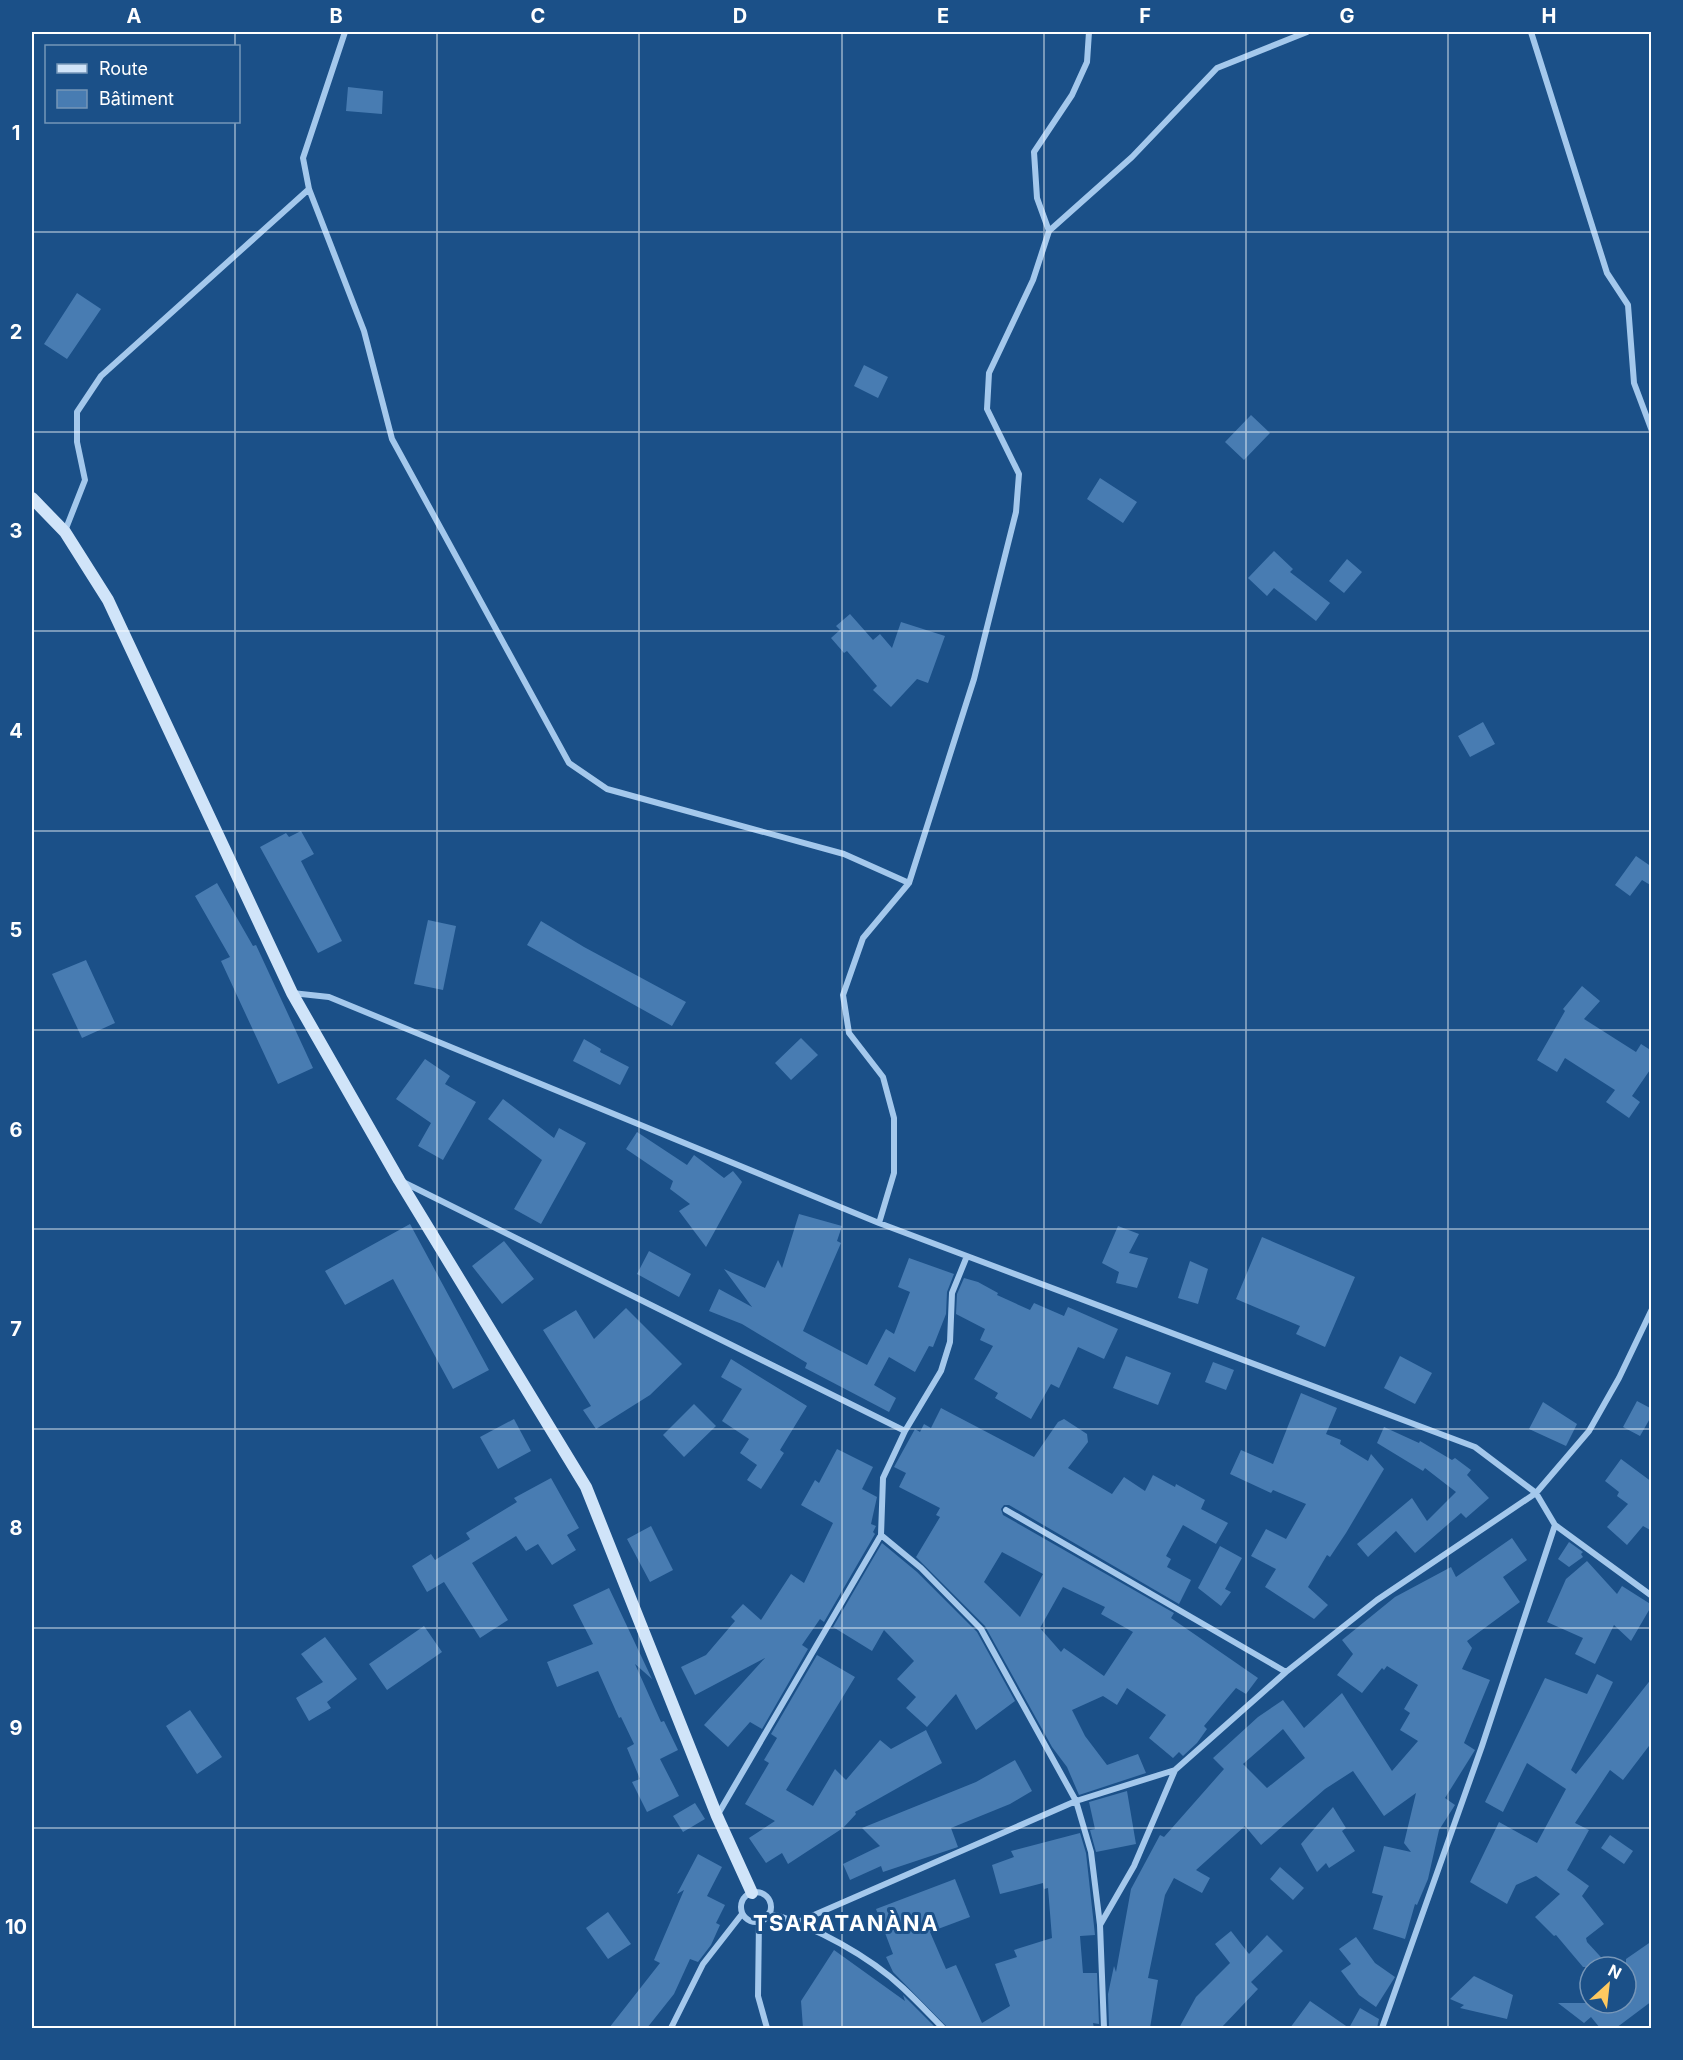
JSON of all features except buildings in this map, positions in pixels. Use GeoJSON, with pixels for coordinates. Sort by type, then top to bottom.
{"type":"FeatureCollection","features":[{"type":"Feature","properties":{"kind":"street"},"geometry":{"type":"LineString","coordinates":[[345,32],[303,159],[309,189],[364,332],[392,439],[569,763],[607,789],[844,854],[909,882]]}},
{"type":"Feature","properties":{"kind":"street"},"geometry":{"type":"LineString","coordinates":[[1049,231],[1037,198],[1034,152],[1071,95],[1088,62],[1089,32]]}},
{"type":"Feature","properties":{"kind":"street"},"geometry":{"type":"LineString","coordinates":[[879,1222],[894,1173],[894,1118],[883,1077],[849,1033],[843,995],[863,938],[909,882],[974,679],[1016,512],[1019,474],[987,409],[989,372],[1033,280],[1049,231],[1132,157],[1217,68],[1307,32]]}},
{"type":"Feature","properties":{"kind":"street"},"geometry":{"type":"LineString","coordinates":[[1531,32],[1607,273],[1628,305],[1634,383],[1652,431]]}},
{"type":"Feature","properties":{"kind":"street"},"geometry":{"type":"LineString","coordinates":[[65,532],[85,480],[77,442],[77,412],[101,376],[309,189]]}},
{"type":"Feature","properties":{"kind":"street"},"geometry":{"type":"LineString","coordinates":[[32,498],[65,532],[108,600],[291,993],[399,1180],[586,1487],[717,1816],[752,1893]]}},
{"type":"Feature","properties":{"kind":"street"},"geometry":{"type":"LineString","coordinates":[[291,993],[329,997],[879,1222],[1475,1447],[1536,1493],[1556,1525],[1652,1596]]}},
{"type":"Feature","properties":{"kind":"street"},"geometry":{"type":"LineString","coordinates":[[399,1180],[905,1431]]}},
{"type":"Feature","properties":{"kind":"street"},"geometry":{"type":"LineString","coordinates":[[717,1816],[881,1535],[883,1478],[905,1431],[940,1371],[950,1341],[952,1293],[967,1256]]}},
{"type":"Feature","properties":{"kind":"street"},"geometry":{"type":"LineString","coordinates":[[798,1922],[1076,1801],[1175,1770],[1286,1672],[1377,1600],[1536,1493],[1589,1431],[1619,1378],[1652,1309]]}},
{"type":"Feature","properties":{"kind":"street"},"geometry":{"type":"LineString","coordinates":[[1006,1510],[1286,1672]]}},
{"type":"Feature","properties":{"kind":"street"},"geometry":{"type":"LineString","coordinates":[[1382,2028],[1482,1746],[1556,1525]]}},
{"type":"Feature","properties":{"kind":"street"},"geometry":{"type":"LineString","coordinates":[[881,1535],[921,1568],[981,1629],[1076,1801],[1091,1852],[1100,1925],[1104,2028]]}},
{"type":"Feature","properties":{"kind":"street"},"geometry":{"type":"LineString","coordinates":[[1100,1925],[1134,1866],[1175,1770]]}},
{"type":"Feature","properties":{"kind":"street"},"geometry":{"type":"LineString","coordinates":[[671,2028],[703,1964],[742,1914],[742,1901],[752,1893],[759,1892],[769,1900],[769,1913]]}},
{"type":"Feature","properties":{"kind":"street"},"geometry":{"type":"LineString","coordinates":[[769,1913],[798,1922],[868,1961],[902,1987],[943,2028]]}},
{"type":"Feature","properties":{"kind":"street"},"geometry":{"type":"LineString","coordinates":[[742,1914],[747,1919],[759,1921],[769,1913]]}},
{"type":"Feature","properties":{"kind":"street"},"geometry":{"type":"LineString","coordinates":[[759,1921],[758,1996],[767,2028]]}},
{"type":"Feature","properties":{"kind":"district","name":"TSARATANÀNA"},"geometry":{"type":"Point","coordinates":[846,1923]}}]}
